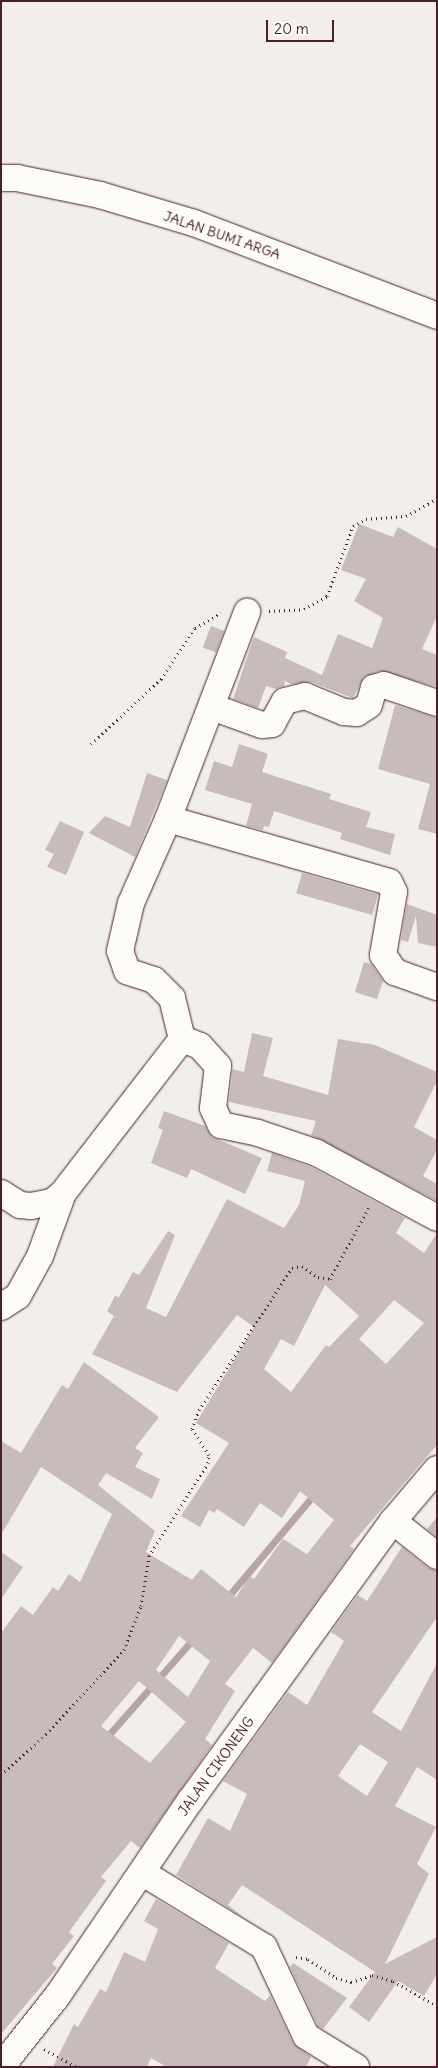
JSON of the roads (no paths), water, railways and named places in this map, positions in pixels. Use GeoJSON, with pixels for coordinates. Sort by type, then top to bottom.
{"type":"FeatureCollection","features":[{"type":"Feature","properties":{"kind":"street","name":"JALAN BUMI ARGA"},"geometry":{"type":"LineString","coordinates":[[7,176],[100,195],[194,223],[437,316]]}},
{"type":"Feature","properties":{"kind":"street"},"geometry":{"type":"LineString","coordinates":[[182,1039],[172,998],[154,980],[127,970],[120,951],[131,903],[168,819],[212,707],[246,612]]}},
{"type":"Feature","properties":{"kind":"street"},"geometry":{"type":"LineString","coordinates":[[212,707],[262,724],[272,724],[285,701],[304,696],[344,712],[357,713],[369,705],[374,688],[384,684],[437,703]]}},
{"type":"Feature","properties":{"kind":"street"},"geometry":{"type":"LineString","coordinates":[[168,819],[389,882],[394,892],[383,955],[395,972],[437,987]]}},
{"type":"Feature","properties":{"kind":"street"},"geometry":{"type":"LineString","coordinates":[[182,1039],[200,1046],[218,1066],[213,1108],[222,1125],[258,1132],[317,1153],[437,1218]]}},
{"type":"Feature","properties":{"kind":"street"},"geometry":{"type":"LineString","coordinates":[[1,1193],[20,1205],[31,1206],[52,1202],[63,1193],[182,1039]]}},
{"type":"Feature","properties":{"kind":"street"},"geometry":{"type":"LineString","coordinates":[[1,1307],[18,1296],[31,1272],[63,1193]]}},
{"type":"Feature","properties":{"kind":"street","name":"JALAN CIKONENG"},"geometry":{"type":"LineString","coordinates":[[2,2067],[143,1872],[190,1800],[394,1521],[437,1469]]}},
{"type":"Feature","properties":{"kind":"street"},"geometry":{"type":"LineString","coordinates":[[394,1521],[437,1556]]}},
{"type":"Feature","properties":{"kind":"street"},"geometry":{"type":"LineString","coordinates":[[143,1872],[253,1938],[268,1953],[306,2036],[356,2067]]}},
{"type":"Feature","properties":{"kind":"waterway"},"geometry":{"type":"LineString","coordinates":[[226,1599],[316,1492]]}},
{"type":"Feature","properties":{"kind":"waterway"},"geometry":{"type":"LineString","coordinates":[[105,1739],[194,1638]]}}]}
